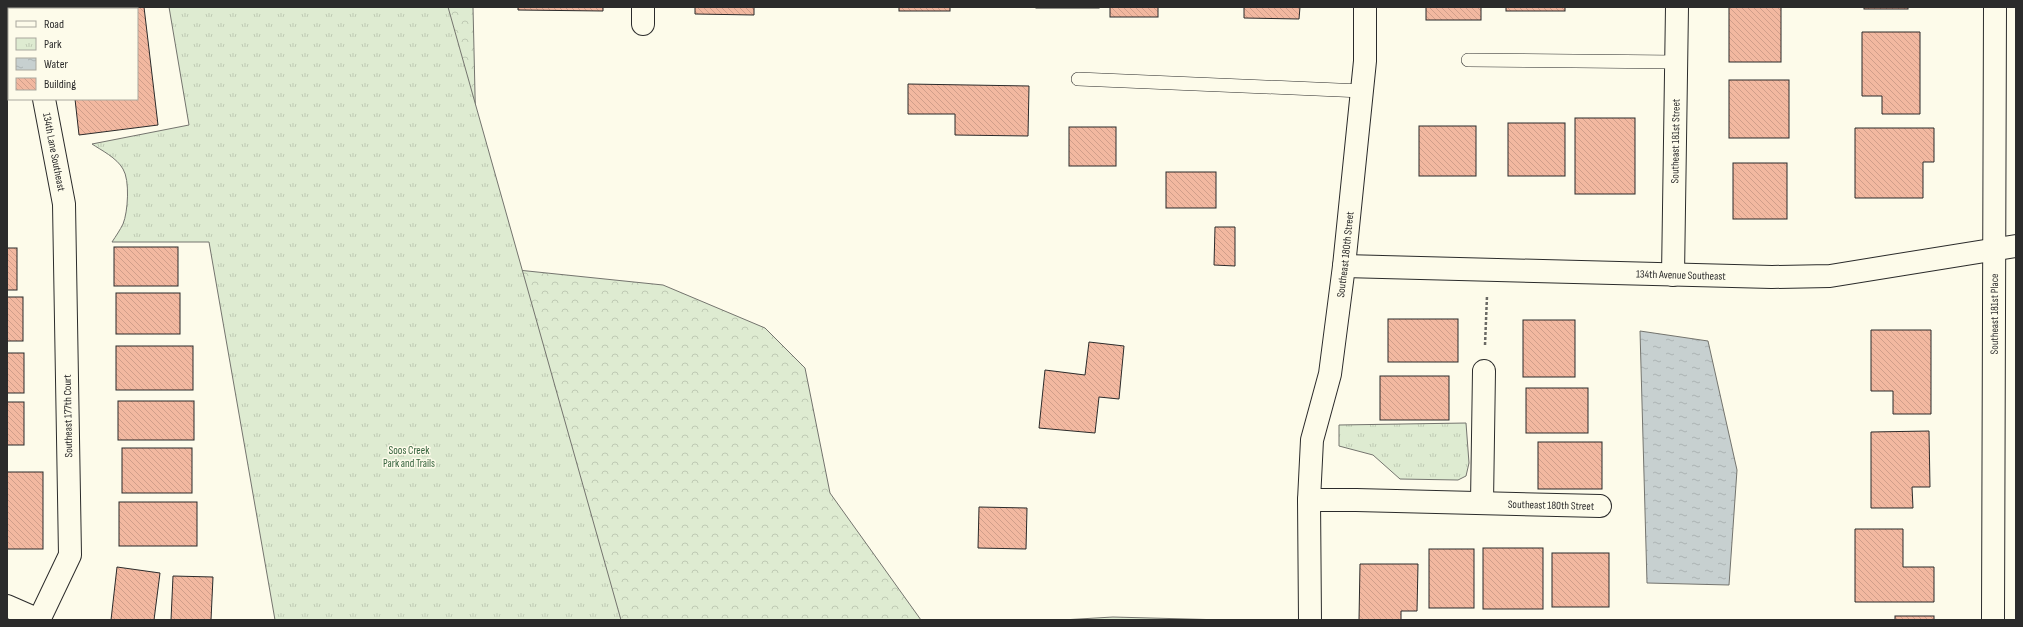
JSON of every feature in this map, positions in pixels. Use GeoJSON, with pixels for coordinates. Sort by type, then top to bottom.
{"type":"FeatureCollection","features":[{"type":"Feature","properties":{"kind":"street","name":"Southeast 180th Street"},"geometry":{"type":"LineString","coordinates":[[1310,620],[1309,500],[1312,440],[1330,374],[1344,266],[1365,61],[1365,7]]}},
{"type":"Feature","properties":{"kind":"street","name":"Southeast 181st Street"},"geometry":{"type":"LineString","coordinates":[[1674,275],[1676,7]]}},
{"type":"Feature","properties":{"kind":"street","name":"Southeast 181st Place"},"geometry":{"type":"LineString","coordinates":[[1993,620],[1995,7]]}},
{"type":"Feature","properties":{"kind":"street","name":"134th Lane Southeast"},"geometry":{"type":"LineString","coordinates":[[44,100],[64,204]]}},
{"type":"Feature","properties":{"kind":"street","name":"Southeast 177th Court"},"geometry":{"type":"LineString","coordinates":[[39,620],[70,555],[64,204]]}},
{"type":"Feature","properties":{"kind":"street","name":"134th Avenue Southeast"},"geometry":{"type":"LineString","coordinates":[[1344,266],[1674,275],[1772,277],[1830,276],[2016,246]]}},
{"type":"Feature","properties":{"kind":"street"},"geometry":{"type":"LineString","coordinates":[[1482,502],[1484,371]]}},
{"type":"Feature","properties":{"kind":"street","name":"Southeast 180th Street"},"geometry":{"type":"LineString","coordinates":[[1309,500],[1482,502],[1600,506]]}},
{"type":"Feature","properties":{"kind":"street"},"geometry":{"type":"LineString","coordinates":[[7,606],[39,620]]}},
{"type":"Feature","properties":{"kind":"lane"},"geometry":{"type":"LineString","coordinates":[[1468,60],[1676,62]]}},
{"type":"Feature","properties":{"kind":"lane"},"geometry":{"type":"LineString","coordinates":[[1078,79],[1362,91]]}},
{"type":"Feature","properties":{"kind":"path"},"geometry":{"type":"LineString","coordinates":[[1484,371],[1488,271]]}},
{"type":"Feature","properties":{"kind":"green space","name":"Soos Creek Park and Trails"},"geometry":{"type":"Polygon","coordinates":[[[169,7],[448,7],[621,620],[275,620],[209,242],[112,242],[125,219],[128,196],[127,181],[123,169],[117,161],[92,144],[189,125],[169,7]]]}},
{"type":"Feature","properties":{"kind":"green space","name":"Soos Creek Park and Trails"},"geometry":{"type":"Polygon","coordinates":[[[201,7],[473,7],[479,266],[663,285],[765,328],[805,368],[830,493],[921,620],[286,620],[201,7]]]}},
{"type":"Feature","properties":{"kind":"green space"},"geometry":{"type":"Polygon","coordinates":[[[1466,423],[1469,463],[1466,476],[1458,480],[1400,479],[1373,455],[1339,446],[1339,425],[1466,423]]]}},
{"type":"Feature","properties":{"kind":"green space"},"geometry":{"type":"Polygon","coordinates":[[[1113,617],[1225,620],[1062,620],[1113,617]]]}},
{"type":"Feature","properties":{"kind":"water"},"geometry":{"type":"Polygon","coordinates":[[[1640,331],[1708,341],[1737,470],[1729,585],[1647,583],[1640,331]]]}},
{"type":"Feature","properties":{"kind":"building"},"geometry":{"type":"Polygon","coordinates":[[[144,7],[158,125],[79,135],[75,100],[138,100],[138,8],[120,8],[144,7]]]}},
{"type":"Feature","properties":{"kind":"building"},"geometry":{"type":"Polygon","coordinates":[[[518,7],[603,7],[603,11],[518,10],[518,7]]]}},
{"type":"Feature","properties":{"kind":"building"},"geometry":{"type":"Polygon","coordinates":[[[695,7],[754,7],[754,15],[695,14],[695,7]]]}},
{"type":"Feature","properties":{"kind":"building"},"geometry":{"type":"Polygon","coordinates":[[[899,7],[950,7],[950,11],[899,11],[899,7]]]}},
{"type":"Feature","properties":{"kind":"building"},"geometry":{"type":"Polygon","coordinates":[[[1099,7],[1099,8],[1036,8],[1099,7]]]}},
{"type":"Feature","properties":{"kind":"building"},"geometry":{"type":"Polygon","coordinates":[[[1110,7],[1158,7],[1158,17],[1110,17],[1110,7]]]}},
{"type":"Feature","properties":{"kind":"building"},"geometry":{"type":"Polygon","coordinates":[[[1244,7],[1300,7],[1299,19],[1244,18],[1244,7]]]}},
{"type":"Feature","properties":{"kind":"building"},"geometry":{"type":"Polygon","coordinates":[[[1426,7],[1481,7],[1481,20],[1426,20],[1426,7]]]}},
{"type":"Feature","properties":{"kind":"building"},"geometry":{"type":"Polygon","coordinates":[[[1506,7],[1565,7],[1565,11],[1506,11],[1506,7]]]}},
{"type":"Feature","properties":{"kind":"building"},"geometry":{"type":"Polygon","coordinates":[[[1729,7],[1781,7],[1781,62],[1729,62],[1729,7]]]}},
{"type":"Feature","properties":{"kind":"building"},"geometry":{"type":"Polygon","coordinates":[[[1864,7],[1908,7],[1908,9],[1864,9],[1864,7]]]}},
{"type":"Feature","properties":{"kind":"building"},"geometry":{"type":"Polygon","coordinates":[[[1862,32],[1920,32],[1920,114],[1882,114],[1882,96],[1862,96],[1862,32]]]}},
{"type":"Feature","properties":{"kind":"building"},"geometry":{"type":"Polygon","coordinates":[[[1729,80],[1789,80],[1789,138],[1729,138],[1729,80]]]}},
{"type":"Feature","properties":{"kind":"building"},"geometry":{"type":"Polygon","coordinates":[[[908,84],[1029,86],[1028,136],[955,135],[955,114],[908,114],[908,84]]]}},
{"type":"Feature","properties":{"kind":"building"},"geometry":{"type":"Polygon","coordinates":[[[1575,118],[1635,118],[1635,194],[1575,194],[1575,118]]]}},
{"type":"Feature","properties":{"kind":"building"},"geometry":{"type":"Polygon","coordinates":[[[1508,123],[1565,123],[1565,176],[1508,176],[1508,123]]]}},
{"type":"Feature","properties":{"kind":"building"},"geometry":{"type":"Polygon","coordinates":[[[1419,126],[1476,126],[1476,176],[1419,176],[1419,126]]]}},
{"type":"Feature","properties":{"kind":"building"},"geometry":{"type":"Polygon","coordinates":[[[1069,127],[1116,127],[1116,166],[1069,166],[1069,127]]]}},
{"type":"Feature","properties":{"kind":"building"},"geometry":{"type":"Polygon","coordinates":[[[1855,128],[1934,128],[1934,162],[1923,162],[1923,198],[1855,198],[1855,128]]]}},
{"type":"Feature","properties":{"kind":"building"},"geometry":{"type":"Polygon","coordinates":[[[1733,163],[1787,163],[1787,219],[1733,219],[1733,163]]]}},
{"type":"Feature","properties":{"kind":"building"},"geometry":{"type":"Polygon","coordinates":[[[1166,172],[1216,172],[1216,208],[1166,208],[1166,172]]]}},
{"type":"Feature","properties":{"kind":"building"},"geometry":{"type":"Polygon","coordinates":[[[1215,227],[1235,227],[1235,266],[1214,265],[1215,227]]]}},
{"type":"Feature","properties":{"kind":"building"},"geometry":{"type":"Polygon","coordinates":[[[114,247],[178,247],[178,286],[114,286],[114,247]]]}},
{"type":"Feature","properties":{"kind":"building"},"geometry":{"type":"Polygon","coordinates":[[[7,248],[17,248],[17,290],[7,290],[7,248]]]}},
{"type":"Feature","properties":{"kind":"building"},"geometry":{"type":"Polygon","coordinates":[[[116,293],[180,293],[180,334],[116,334],[116,293]]]}},
{"type":"Feature","properties":{"kind":"building"},"geometry":{"type":"Polygon","coordinates":[[[7,297],[23,297],[23,341],[7,341],[7,297]]]}},
{"type":"Feature","properties":{"kind":"building"},"geometry":{"type":"Polygon","coordinates":[[[1388,319],[1458,319],[1458,362],[1388,362],[1388,319]]]}},
{"type":"Feature","properties":{"kind":"building"},"geometry":{"type":"Polygon","coordinates":[[[1523,320],[1575,320],[1575,377],[1523,377],[1523,320]]]}},
{"type":"Feature","properties":{"kind":"building"},"geometry":{"type":"Polygon","coordinates":[[[1871,330],[1931,330],[1931,414],[1893,414],[1893,391],[1871,391],[1871,330]]]}},
{"type":"Feature","properties":{"kind":"building"},"geometry":{"type":"Polygon","coordinates":[[[1089,342],[1124,346],[1119,399],[1099,397],[1095,433],[1039,428],[1045,370],[1085,375],[1089,342]]]}},
{"type":"Feature","properties":{"kind":"building"},"geometry":{"type":"Polygon","coordinates":[[[116,346],[193,346],[193,390],[116,390],[116,346]]]}},
{"type":"Feature","properties":{"kind":"building"},"geometry":{"type":"Polygon","coordinates":[[[7,353],[24,353],[24,393],[7,393],[7,353]]]}},
{"type":"Feature","properties":{"kind":"building"},"geometry":{"type":"Polygon","coordinates":[[[1380,376],[1449,376],[1449,420],[1380,420],[1380,376]]]}},
{"type":"Feature","properties":{"kind":"building"},"geometry":{"type":"Polygon","coordinates":[[[1526,388],[1588,388],[1588,433],[1526,433],[1526,388]]]}},
{"type":"Feature","properties":{"kind":"building"},"geometry":{"type":"Polygon","coordinates":[[[118,401],[194,401],[194,440],[118,440],[118,401]]]}},
{"type":"Feature","properties":{"kind":"building"},"geometry":{"type":"Polygon","coordinates":[[[7,402],[24,402],[24,445],[7,445],[7,402]]]}},
{"type":"Feature","properties":{"kind":"building"},"geometry":{"type":"Polygon","coordinates":[[[1929,431],[1930,487],[1912,487],[1913,508],[1871,508],[1871,432],[1929,431]]]}},
{"type":"Feature","properties":{"kind":"building"},"geometry":{"type":"Polygon","coordinates":[[[1538,442],[1602,442],[1602,489],[1538,489],[1538,442]]]}},
{"type":"Feature","properties":{"kind":"building"},"geometry":{"type":"Polygon","coordinates":[[[122,448],[192,448],[192,493],[122,493],[122,448]]]}},
{"type":"Feature","properties":{"kind":"building"},"geometry":{"type":"Polygon","coordinates":[[[7,472],[43,472],[43,549],[7,549],[7,472]]]}},
{"type":"Feature","properties":{"kind":"building"},"geometry":{"type":"Polygon","coordinates":[[[119,502],[197,502],[197,546],[119,546],[119,502]]]}},
{"type":"Feature","properties":{"kind":"building"},"geometry":{"type":"Polygon","coordinates":[[[979,507],[1027,508],[1026,549],[978,548],[979,507]]]}},
{"type":"Feature","properties":{"kind":"building"},"geometry":{"type":"Polygon","coordinates":[[[1855,529],[1903,529],[1903,567],[1934,567],[1934,602],[1855,602],[1855,529]]]}},
{"type":"Feature","properties":{"kind":"building"},"geometry":{"type":"Polygon","coordinates":[[[1483,548],[1543,548],[1543,609],[1483,609],[1483,548]]]}},
{"type":"Feature","properties":{"kind":"building"},"geometry":{"type":"Polygon","coordinates":[[[1429,549],[1474,549],[1474,608],[1429,608],[1429,549]]]}},
{"type":"Feature","properties":{"kind":"building"},"geometry":{"type":"Polygon","coordinates":[[[1552,553],[1609,553],[1609,607],[1552,607],[1552,553]]]}},
{"type":"Feature","properties":{"kind":"building"},"geometry":{"type":"Polygon","coordinates":[[[1360,564],[1418,564],[1417,611],[1401,611],[1401,620],[1359,620],[1360,564]]]}},
{"type":"Feature","properties":{"kind":"building"},"geometry":{"type":"Polygon","coordinates":[[[117,567],[160,573],[154,620],[111,620],[117,567]]]}},
{"type":"Feature","properties":{"kind":"building"},"geometry":{"type":"Polygon","coordinates":[[[173,576],[213,577],[211,620],[171,620],[173,576]]]}},
{"type":"Feature","properties":{"kind":"building"},"geometry":{"type":"Polygon","coordinates":[[[1895,616],[1934,616],[1934,620],[1895,620],[1895,616]]]}}]}
